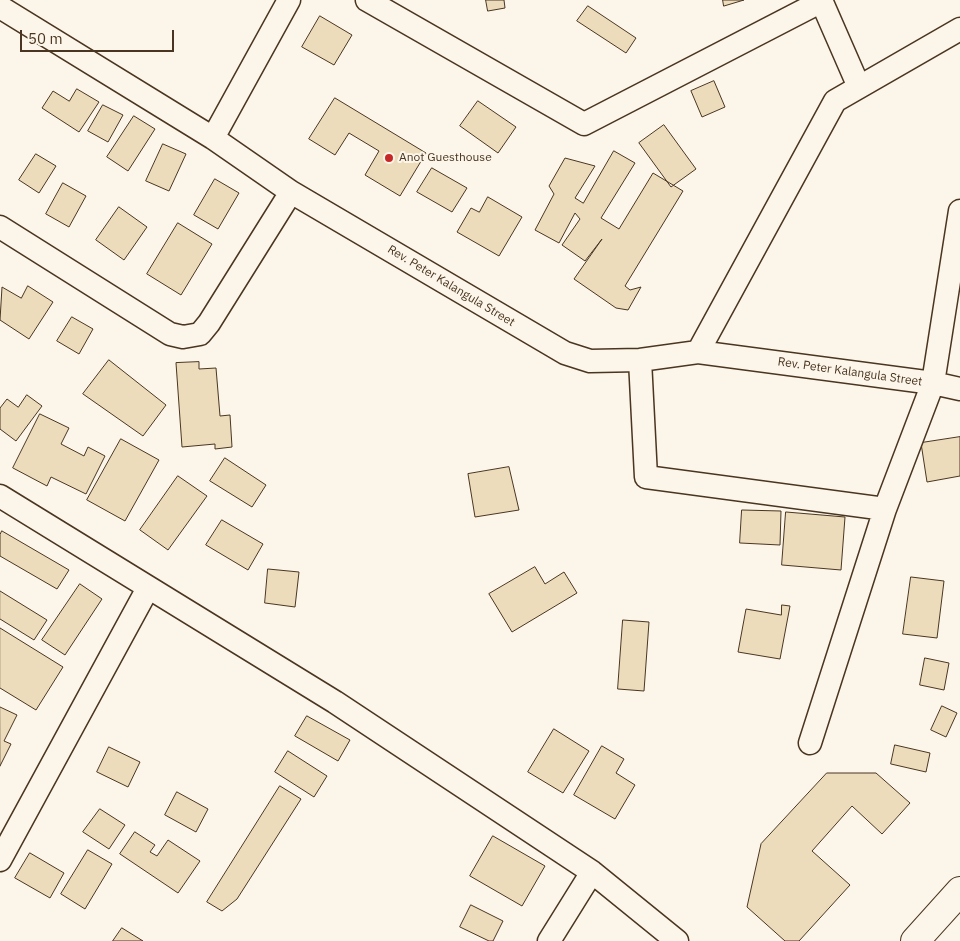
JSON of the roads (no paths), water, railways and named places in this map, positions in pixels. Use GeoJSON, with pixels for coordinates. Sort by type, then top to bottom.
{"type":"FeatureCollection","features":[{"type":"Feature","properties":{"kind":"main road"},"geometry":{"type":"LineString","coordinates":[[915,941],[960,891]]}},
{"type":"Feature","properties":{"kind":"street"},"geometry":{"type":"LineString","coordinates":[[212,138],[289,0]]}},
{"type":"Feature","properties":{"kind":"street"},"geometry":{"type":"LineString","coordinates":[[367,0],[584,124],[822,0],[860,87]]}},
{"type":"Feature","properties":{"kind":"street","name":"Rev. Peter Kalangula Street"},"geometry":{"type":"LineString","coordinates":[[0,7],[212,138],[291,192],[565,353],[590,360],[640,360],[698,352],[933,383],[960,389]]}},
{"type":"Feature","properties":{"kind":"street"},"geometry":{"type":"LineString","coordinates":[[698,352],[835,101],[960,29]]}},
{"type":"Feature","properties":{"kind":"street"},"geometry":{"type":"LineString","coordinates":[[0,227],[170,334],[183,337],[200,334],[209,323],[291,192]]}},
{"type":"Feature","properties":{"kind":"street"},"geometry":{"type":"LineString","coordinates":[[810,743],[886,509],[933,383],[960,211]]}},
{"type":"Feature","properties":{"kind":"street"},"geometry":{"type":"LineString","coordinates":[[640,360],[646,477],[886,509]]}},
{"type":"Feature","properties":{"kind":"street"},"geometry":{"type":"LineString","coordinates":[[0,496],[335,702],[592,872],[677,941]]}},
{"type":"Feature","properties":{"kind":"street"},"geometry":{"type":"LineString","coordinates":[[0,860],[148,588]]}},
{"type":"Feature","properties":{"kind":"street"},"geometry":{"type":"LineString","coordinates":[[549,941],[592,872]]}},
{"type":"Feature","properties":{"kind":"place","name":"Anot Guesthouse"},"geometry":{"type":"Point","coordinates":[389,158]}}]}
